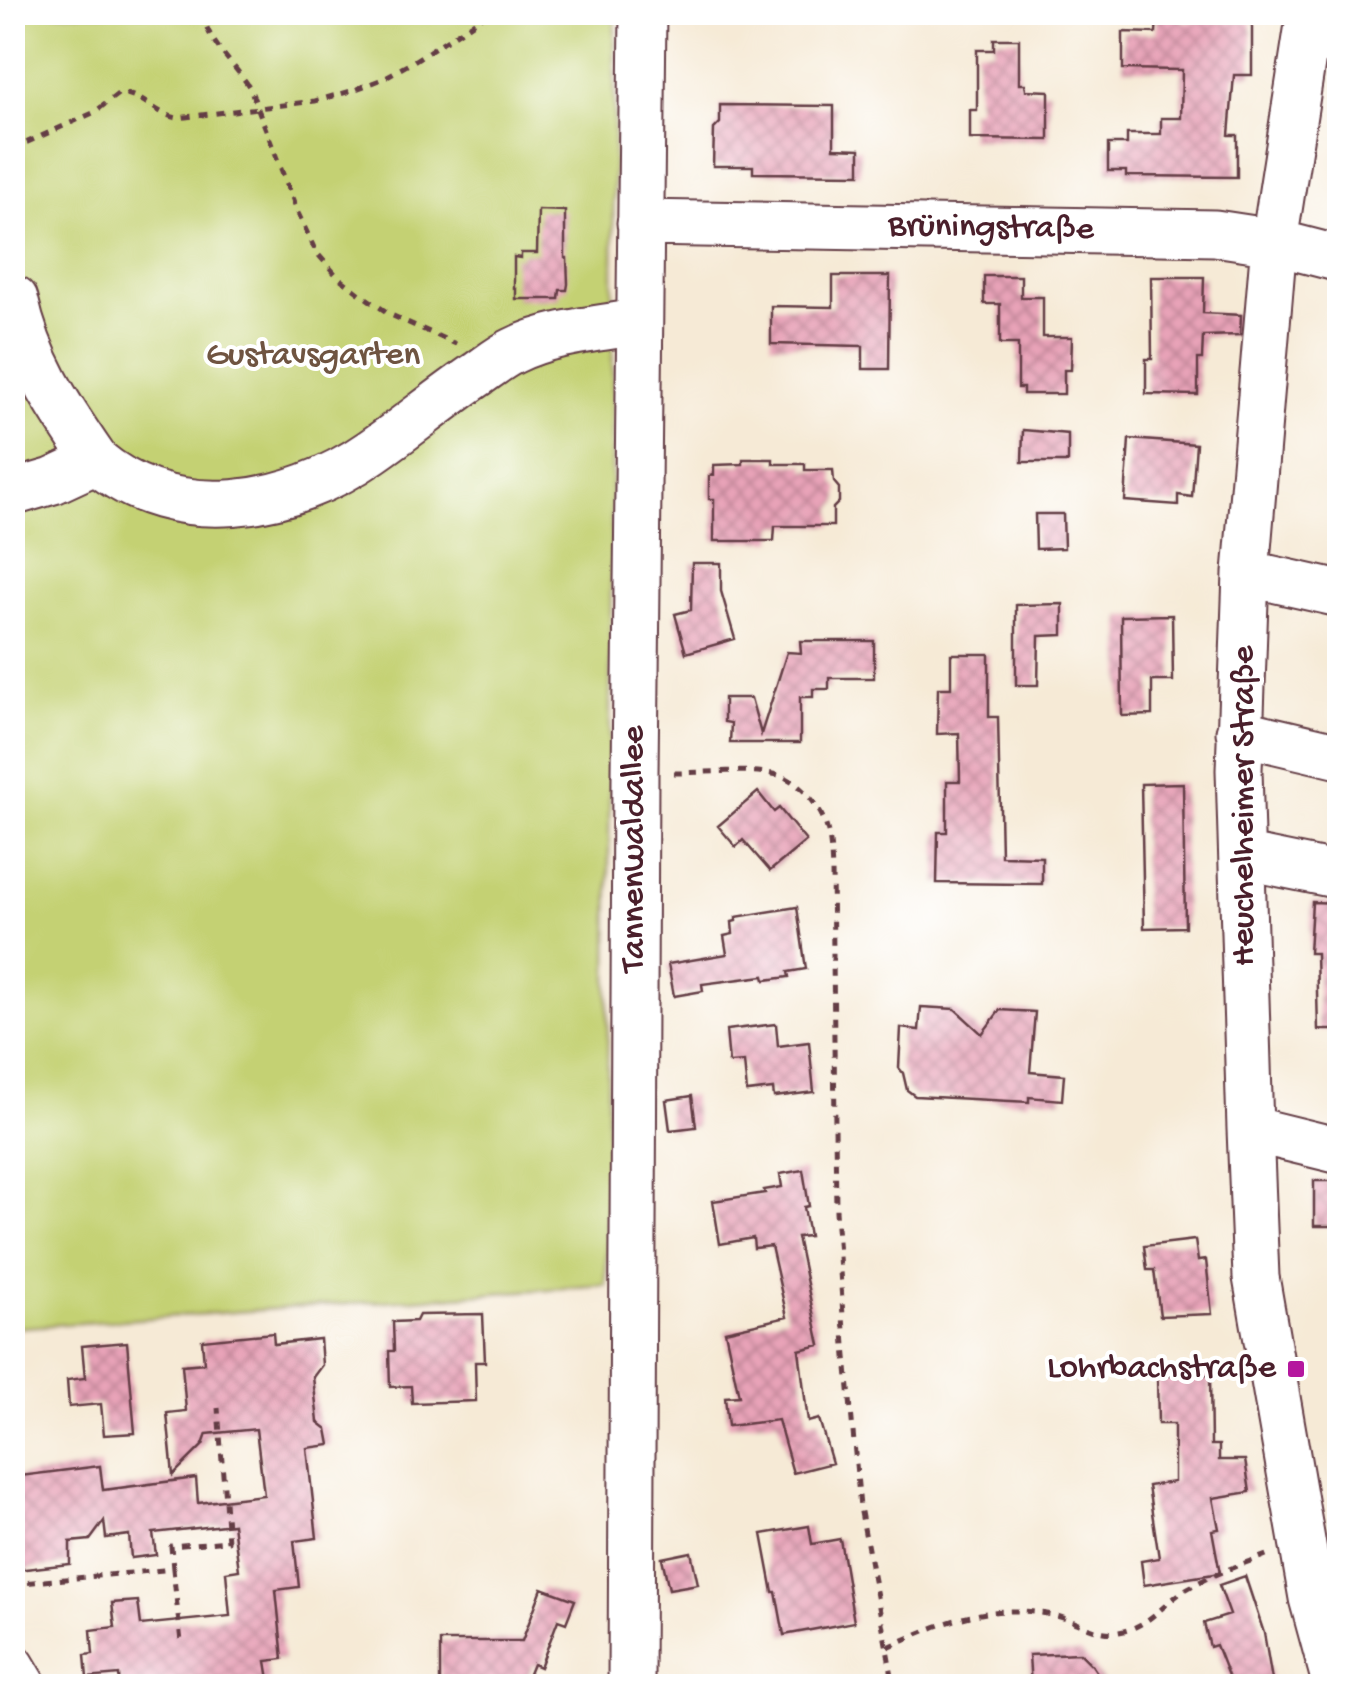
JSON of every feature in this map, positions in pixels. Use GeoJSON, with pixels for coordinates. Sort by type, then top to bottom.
{"type":"FeatureCollection","features":[{"type":"Feature","properties":{"kind":"street","name":"Tannenwaldallee"},"geometry":{"type":"LineString","coordinates":[[631,1686],[643,12]]}},
{"type":"Feature","properties":{"kind":"street","name":"Heuchelheimer Straße"},"geometry":{"type":"LineString","coordinates":[[1310,12],[1274,242],[1246,574],[1240,732],[1256,1277],[1312,1598],[1336,1686]]}},
{"type":"Feature","properties":{"kind":"street","name":"Brüningstraße"},"geometry":{"type":"LineString","coordinates":[[640,223],[1215,233],[1274,242],[1340,259]]}},
{"type":"Feature","properties":{"kind":"street"},"geometry":{"type":"LineString","coordinates":[[15,299],[22,332],[35,364],[96,461],[139,489],[206,504],[246,502],[284,494],[328,478],[368,455],[513,351],[564,333],[638,322]]}},
{"type":"Feature","properties":{"kind":"street"},"geometry":{"type":"LineString","coordinates":[[12,493],[53,481],[96,461]]}},
{"type":"Feature","properties":{"kind":"street"},"geometry":{"type":"LineString","coordinates":[[1246,574],[1340,594]]}},
{"type":"Feature","properties":{"kind":"street"},"geometry":{"type":"LineString","coordinates":[[1240,732],[1340,756]]}},
{"type":"Feature","properties":{"kind":"street"},"geometry":{"type":"LineString","coordinates":[[1242,856],[1340,876]]}},
{"type":"Feature","properties":{"kind":"street"},"geometry":{"type":"LineString","coordinates":[[1250,1129],[1340,1151]]}},
{"type":"Feature","properties":{"kind":"street","name":"Heuchelheimer Straße"},"geometry":{"type":"LineString","coordinates":[[1308,1686],[1312,1598]]}},
{"type":"Feature","properties":{"kind":"street"},"geometry":{"type":"LineString","coordinates":[[12,1666],[24,1686]]}},
{"type":"Feature","properties":{"kind":"path"},"geometry":{"type":"LineString","coordinates":[[203,12],[215,42],[240,72],[259,108],[316,252],[362,296],[392,315],[474,354],[484,370]]}},
{"type":"Feature","properties":{"kind":"path"},"geometry":{"type":"LineString","coordinates":[[12,149],[95,112],[118,93],[128,94],[176,118],[314,101],[352,91],[422,56],[490,12]]}},
{"type":"Feature","properties":{"kind":"path"},"geometry":{"type":"LineString","coordinates":[[635,774],[763,773],[786,778],[802,790],[824,821],[830,840],[836,1211],[845,1346],[860,1507],[894,1686]]}},
{"type":"Feature","properties":{"kind":"path"},"geometry":{"type":"LineString","coordinates":[[181,1642],[171,1546],[228,1540],[218,1408]]}},
{"type":"Feature","properties":{"kind":"path"},"geometry":{"type":"LineString","coordinates":[[888,1647],[965,1616],[993,1611],[1051,1615],[1115,1633],[1145,1623],[1192,1586],[1304,1539]]}},
{"type":"Feature","properties":{"kind":"path"},"geometry":{"type":"LineString","coordinates":[[12,1584],[173,1569]]}},
{"type":"Feature","properties":{"kind":"green space","name":"Gustavsgarten"},"geometry":{"type":"Polygon","coordinates":[[[13,13],[615,13],[606,1285],[13,1328],[13,13]]]}},
{"type":"Feature","properties":{"kind":"building"},"geometry":{"type":"Polygon","coordinates":[[[1157,16],[1182,16],[1182,21],[1252,22],[1252,75],[1234,75],[1229,135],[1237,135],[1237,177],[1126,176],[1126,171],[1108,171],[1108,144],[1127,144],[1127,134],[1161,134],[1161,118],[1181,118],[1182,70],[1123,69],[1123,32],[1156,33],[1157,16]]]}},
{"type":"Feature","properties":{"kind":"building"},"geometry":{"type":"Polygon","coordinates":[[[994,39],[1019,39],[1019,84],[1025,84],[1026,90],[1049,91],[1049,140],[970,139],[970,110],[977,110],[977,50],[994,50],[994,39]]]}},
{"type":"Feature","properties":{"kind":"building"},"geometry":{"type":"Polygon","coordinates":[[[720,105],[834,106],[834,148],[860,149],[860,174],[753,173],[753,166],[713,166],[714,129],[720,123],[720,105]]]}},
{"type":"Feature","properties":{"kind":"building"},"geometry":{"type":"Polygon","coordinates":[[[538,210],[565,211],[567,290],[560,290],[559,299],[516,299],[514,257],[537,253],[538,210]]]}},
{"type":"Feature","properties":{"kind":"building"},"geometry":{"type":"Polygon","coordinates":[[[833,276],[890,276],[889,369],[863,369],[863,346],[771,344],[771,306],[833,307],[833,276]]]}},
{"type":"Feature","properties":{"kind":"building"},"geometry":{"type":"Polygon","coordinates":[[[984,276],[1021,276],[1021,297],[1043,297],[1043,337],[1072,337],[1071,370],[1064,370],[1064,394],[1023,394],[1023,388],[1018,388],[1018,344],[1000,344],[1000,304],[984,304],[984,276]]]}},
{"type":"Feature","properties":{"kind":"building"},"geometry":{"type":"Polygon","coordinates":[[[1151,277],[1204,277],[1203,313],[1241,315],[1240,335],[1203,336],[1202,359],[1198,359],[1198,395],[1146,394],[1146,359],[1152,359],[1151,277]]]}},
{"type":"Feature","properties":{"kind":"building"},"geometry":{"type":"Polygon","coordinates":[[[1023,430],[1068,434],[1068,462],[1022,462],[1023,430]]]}},
{"type":"Feature","properties":{"kind":"building"},"geometry":{"type":"Polygon","coordinates":[[[1129,439],[1196,444],[1192,497],[1178,495],[1178,505],[1125,501],[1129,439]]]}},
{"type":"Feature","properties":{"kind":"building"},"geometry":{"type":"Polygon","coordinates":[[[743,459],[773,459],[773,464],[805,464],[805,470],[833,470],[839,502],[833,508],[833,526],[775,526],[774,541],[714,541],[714,499],[709,499],[709,476],[714,475],[714,465],[743,464],[743,459]]]}},
{"type":"Feature","properties":{"kind":"building"},"geometry":{"type":"Polygon","coordinates":[[[1035,514],[1063,514],[1064,548],[1036,549],[1035,514]]]}},
{"type":"Feature","properties":{"kind":"building"},"geometry":{"type":"Polygon","coordinates":[[[692,563],[721,563],[721,591],[735,639],[686,653],[675,614],[691,610],[692,563]]]}},
{"type":"Feature","properties":{"kind":"building"},"geometry":{"type":"Polygon","coordinates":[[[1063,604],[1063,635],[1039,636],[1038,685],[1016,685],[1016,605],[1063,604]]]}},
{"type":"Feature","properties":{"kind":"building"},"geometry":{"type":"Polygon","coordinates":[[[1172,615],[1173,681],[1152,681],[1152,715],[1122,716],[1121,616],[1172,615]]]}},
{"type":"Feature","properties":{"kind":"building"},"geometry":{"type":"Polygon","coordinates":[[[800,641],[874,641],[874,678],[829,678],[829,689],[813,689],[813,697],[800,697],[800,743],[730,743],[731,723],[724,722],[724,698],[751,698],[761,734],[787,652],[801,653],[800,641]]]}},
{"type":"Feature","properties":{"kind":"building"},"geometry":{"type":"Polygon","coordinates":[[[951,654],[989,654],[989,717],[998,717],[1001,856],[1042,857],[1042,884],[937,883],[938,832],[947,832],[947,781],[960,781],[959,733],[937,734],[938,688],[951,688],[951,654]]]}},
{"type":"Feature","properties":{"kind":"building"},"geometry":{"type":"Polygon","coordinates":[[[1183,783],[1185,927],[1144,928],[1141,784],[1183,783]]]}},
{"type":"Feature","properties":{"kind":"building"},"geometry":{"type":"Polygon","coordinates":[[[758,792],[774,812],[779,808],[806,841],[770,871],[743,840],[736,847],[718,826],[758,792]]]}},
{"type":"Feature","properties":{"kind":"building"},"geometry":{"type":"Polygon","coordinates":[[[1312,902],[1340,903],[1340,1030],[1318,1030],[1316,953],[1309,953],[1312,902]]]}},
{"type":"Feature","properties":{"kind":"building"},"geometry":{"type":"Polygon","coordinates":[[[797,907],[806,969],[788,972],[789,977],[765,980],[764,976],[702,984],[703,991],[674,996],[668,964],[727,954],[724,936],[733,934],[732,922],[736,917],[797,907]]]}},
{"type":"Feature","properties":{"kind":"building"},"geometry":{"type":"Polygon","coordinates":[[[921,1007],[955,1009],[982,1034],[1000,1010],[1035,1012],[1030,1072],[1064,1075],[1062,1100],[915,1096],[907,1090],[899,1068],[901,1028],[919,1030],[921,1007]]]}},
{"type":"Feature","properties":{"kind":"building"},"geometry":{"type":"Polygon","coordinates":[[[776,1024],[778,1046],[809,1042],[814,1092],[774,1097],[773,1089],[747,1092],[744,1062],[729,1063],[726,1030],[776,1024]]]}},
{"type":"Feature","properties":{"kind":"building"},"geometry":{"type":"Polygon","coordinates":[[[692,1096],[696,1127],[670,1130],[666,1100],[692,1096]]]}},
{"type":"Feature","properties":{"kind":"building"},"geometry":{"type":"Polygon","coordinates":[[[803,1170],[809,1236],[797,1237],[820,1345],[799,1350],[808,1422],[819,1419],[832,1463],[793,1473],[778,1420],[728,1426],[725,1397],[739,1396],[725,1331],[787,1317],[771,1246],[754,1248],[753,1238],[720,1244],[713,1201],[765,1193],[764,1190],[782,1187],[780,1174],[803,1170]]]}},
{"type":"Feature","properties":{"kind":"building"},"geometry":{"type":"Polygon","coordinates":[[[1314,1181],[1340,1181],[1340,1226],[1314,1226],[1314,1181]]]}},
{"type":"Feature","properties":{"kind":"building"},"geometry":{"type":"Polygon","coordinates":[[[1195,1240],[1198,1261],[1206,1260],[1212,1314],[1160,1316],[1154,1270],[1147,1270],[1144,1246],[1195,1240]]]}},
{"type":"Feature","properties":{"kind":"building"},"geometry":{"type":"Polygon","coordinates":[[[483,1314],[485,1362],[475,1362],[476,1401],[412,1403],[411,1386],[390,1387],[393,1322],[416,1321],[419,1315],[483,1314]]]}},
{"type":"Feature","properties":{"kind":"building"},"geometry":{"type":"Polygon","coordinates":[[[273,1333],[274,1344],[320,1339],[322,1365],[313,1377],[318,1422],[327,1429],[330,1445],[307,1448],[317,1538],[294,1541],[299,1587],[276,1590],[283,1659],[266,1661],[270,1686],[120,1686],[119,1675],[87,1678],[85,1655],[93,1654],[91,1630],[115,1627],[112,1603],[138,1601],[141,1625],[230,1616],[226,1572],[239,1570],[233,1524],[153,1533],[156,1555],[131,1558],[129,1535],[106,1538],[104,1521],[90,1540],[70,1542],[70,1564],[16,1570],[12,1477],[100,1466],[103,1490],[196,1478],[198,1503],[264,1495],[256,1429],[207,1434],[203,1445],[173,1475],[167,1413],[186,1411],[182,1365],[204,1363],[202,1340],[273,1333]]]}},
{"type":"Feature","properties":{"kind":"building"},"geometry":{"type":"Polygon","coordinates":[[[127,1342],[135,1433],[104,1435],[101,1404],[69,1407],[67,1380],[85,1378],[82,1346],[127,1342]]]}},
{"type":"Feature","properties":{"kind":"building"},"geometry":{"type":"Polygon","coordinates":[[[1157,1375],[1210,1375],[1211,1445],[1219,1445],[1219,1460],[1245,1460],[1250,1492],[1213,1498],[1219,1529],[1212,1530],[1220,1573],[1144,1585],[1141,1561],[1159,1558],[1148,1486],[1174,1482],[1174,1424],[1158,1424],[1157,1375]]]}},
{"type":"Feature","properties":{"kind":"building"},"geometry":{"type":"Polygon","coordinates":[[[809,1526],[812,1544],[840,1539],[854,1622],[784,1635],[762,1534],[809,1526]]]}},
{"type":"Feature","properties":{"kind":"building"},"geometry":{"type":"Polygon","coordinates":[[[691,1552],[698,1584],[669,1589],[662,1558],[691,1552]]]}},
{"type":"Feature","properties":{"kind":"building"},"geometry":{"type":"Polygon","coordinates":[[[1245,1576],[1264,1633],[1273,1686],[1232,1686],[1216,1645],[1210,1647],[1204,1623],[1230,1615],[1219,1585],[1245,1576]]]}},
{"type":"Feature","properties":{"kind":"building"},"geometry":{"type":"Polygon","coordinates":[[[542,1588],[575,1600],[566,1623],[558,1620],[540,1667],[533,1664],[524,1686],[440,1686],[440,1641],[522,1641],[542,1588]]]}},
{"type":"Feature","properties":{"kind":"building"},"geometry":{"type":"Polygon","coordinates":[[[1080,1653],[1106,1686],[1031,1686],[1029,1655],[1080,1653]]]}},
{"type":"Feature","properties":{"kind":"place","name":"Lohrbachstraße"},"geometry":{"type":"Point","coordinates":[1296,1369]}}]}
